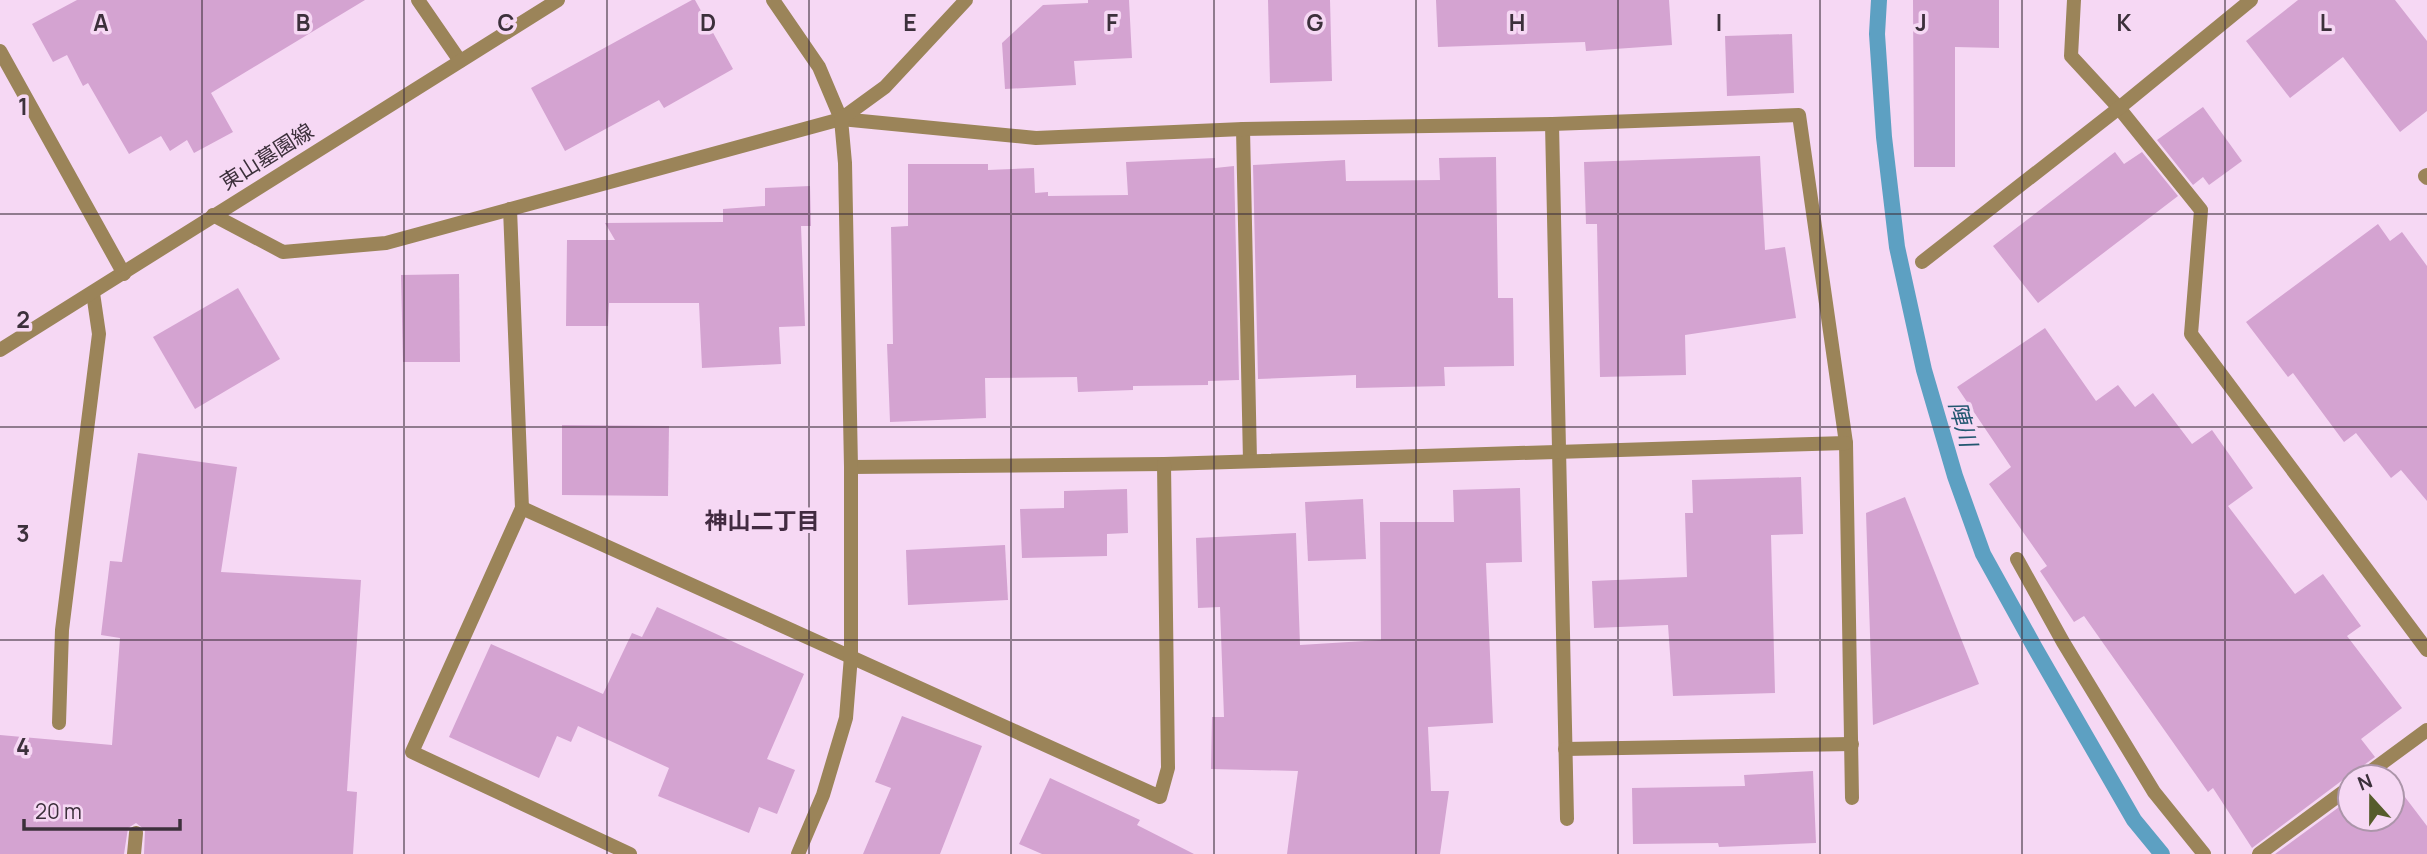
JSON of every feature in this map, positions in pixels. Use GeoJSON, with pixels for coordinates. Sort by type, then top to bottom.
{"type":"FeatureCollection","features":[{"type":"Feature","properties":{"kind":"street"},"geometry":{"type":"LineString","coordinates":[[418,0],[460,61]]}},
{"type":"Feature","properties":{"kind":"street","name":"東山墓園線"},"geometry":{"type":"LineString","coordinates":[[0,350],[558,0]]}},
{"type":"Feature","properties":{"kind":"street"},"geometry":{"type":"LineString","coordinates":[[773,0],[819,67],[841,119],[845,163],[851,467],[851,656],[846,718],[822,795],[797,854]]}},
{"type":"Feature","properties":{"kind":"street"},"geometry":{"type":"LineString","coordinates":[[841,119],[885,87],[966,0]]}},
{"type":"Feature","properties":{"kind":"street"},"geometry":{"type":"LineString","coordinates":[[2074,0],[2071,56],[2119,108],[2201,210],[2191,334],[2427,650]]}},
{"type":"Feature","properties":{"kind":"street"},"geometry":{"type":"LineString","coordinates":[[1922,262],[2119,108],[2251,0]]}},
{"type":"Feature","properties":{"kind":"street"},"geometry":{"type":"LineString","coordinates":[[0,51],[124,274]]}},
{"type":"Feature","properties":{"kind":"street"},"geometry":{"type":"LineString","coordinates":[[213,215],[283,252],[386,243],[841,119],[1036,138],[1244,129],[1552,124],[1799,115],[1846,443],[1852,798]]}},
{"type":"Feature","properties":{"kind":"street"},"geometry":{"type":"LineString","coordinates":[[1552,124],[1567,819]]}},
{"type":"Feature","properties":{"kind":"street"},"geometry":{"type":"LineString","coordinates":[[1244,129],[1250,461]]}},
{"type":"Feature","properties":{"kind":"street"},"geometry":{"type":"LineString","coordinates":[[510,209],[523,508],[412,752],[630,854]]}},
{"type":"Feature","properties":{"kind":"street"},"geometry":{"type":"LineString","coordinates":[[59,723],[62,630],[99,334],[93,293]]}},
{"type":"Feature","properties":{"kind":"street"},"geometry":{"type":"LineString","coordinates":[[851,467],[1164,464],[1846,443]]}},
{"type":"Feature","properties":{"kind":"street"},"geometry":{"type":"LineString","coordinates":[[523,508],[1160,797],[1168,768],[1164,464]]}},
{"type":"Feature","properties":{"kind":"street"},"geometry":{"type":"LineString","coordinates":[[2017,559],[2063,642],[2154,792],[2204,854]]}},
{"type":"Feature","properties":{"kind":"street"},"geometry":{"type":"LineString","coordinates":[[2382,763],[2427,730]]}},
{"type":"Feature","properties":{"kind":"street"},"geometry":{"type":"LineString","coordinates":[[1565,749],[1852,744]]}},
{"type":"Feature","properties":{"kind":"street"},"geometry":{"type":"LineString","coordinates":[[2259,854],[2336,797]]}},
{"type":"Feature","properties":{"kind":"street"},"geometry":{"type":"LineString","coordinates":[[134,854],[136,833]]}},
{"type":"Feature","properties":{"kind":"building"},"geometry":{"type":"Polygon","coordinates":[[[77,0],[365,0],[211,93],[233,132],[194,153],[187,140],[170,151],[161,136],[129,154],[88,83],[83,86],[67,55],[53,62],[32,24],[77,0]]]}},
{"type":"Feature","properties":{"kind":"building"},"geometry":{"type":"Polygon","coordinates":[[[695,0],[733,69],[664,108],[659,100],[565,151],[531,88],[695,0]]]}},
{"type":"Feature","properties":{"kind":"building"},"geometry":{"type":"Polygon","coordinates":[[[1088,0],[1129,0],[1132,58],[1074,61],[1076,85],[1005,89],[1002,43],[1043,5],[1088,3],[1088,0]]]}},
{"type":"Feature","properties":{"kind":"building"},"geometry":{"type":"Polygon","coordinates":[[[1268,0],[1330,0],[1332,81],[1270,83],[1268,0]]]}},
{"type":"Feature","properties":{"kind":"building"},"geometry":{"type":"Polygon","coordinates":[[[1436,0],[1669,0],[1672,45],[1586,51],[1585,42],[1438,47],[1436,0]]]}},
{"type":"Feature","properties":{"kind":"building"},"geometry":{"type":"Polygon","coordinates":[[[1913,0],[1999,0],[1999,48],[1955,47],[1955,167],[1914,167],[1913,0]]]}},
{"type":"Feature","properties":{"kind":"building"},"geometry":{"type":"Polygon","coordinates":[[[2298,0],[2395,0],[2427,41],[2427,111],[2400,132],[2343,57],[2290,98],[2246,41],[2298,0]]]}},
{"type":"Feature","properties":{"kind":"building"},"geometry":{"type":"Polygon","coordinates":[[[1792,34],[1794,93],[1727,96],[1725,36],[1792,34]]]}},
{"type":"Feature","properties":{"kind":"building"},"geometry":{"type":"Polygon","coordinates":[[[2203,107],[2242,161],[2209,185],[2203,177],[2193,185],[2157,140],[2203,107]]]}},
{"type":"Feature","properties":{"kind":"building"},"geometry":{"type":"Polygon","coordinates":[[[2115,152],[2124,164],[2142,152],[2178,196],[2038,303],[1993,246],[2115,152]]]}},
{"type":"Feature","properties":{"kind":"building"},"geometry":{"type":"Polygon","coordinates":[[[1760,156],[1765,250],[1785,247],[1796,318],[1685,335],[1686,375],[1600,377],[1597,224],[1586,224],[1584,162],[1760,156]]]}},
{"type":"Feature","properties":{"kind":"building"},"geometry":{"type":"Polygon","coordinates":[[[1496,157],[1498,298],[1513,298],[1514,366],[1444,367],[1445,386],[1356,388],[1356,375],[1258,379],[1253,165],[1345,160],[1346,181],[1440,180],[1439,158],[1496,157]]]}},
{"type":"Feature","properties":{"kind":"building"},"geometry":{"type":"Polygon","coordinates":[[[1215,158],[1215,168],[1234,166],[1239,380],[1208,381],[1208,385],[1133,386],[1133,390],[1078,392],[1077,377],[985,378],[986,418],[890,422],[887,344],[893,344],[891,227],[908,226],[908,164],[988,164],[988,170],[1034,168],[1035,193],[1048,192],[1048,196],[1128,195],[1126,162],[1215,158]]]}},
{"type":"Feature","properties":{"kind":"building"},"geometry":{"type":"Polygon","coordinates":[[[810,186],[811,226],[801,226],[805,326],[779,327],[781,364],[702,368],[699,303],[609,303],[608,326],[566,326],[567,240],[615,240],[605,223],[723,222],[723,209],[765,206],[765,188],[810,186]]]}},
{"type":"Feature","properties":{"kind":"building"},"geometry":{"type":"Polygon","coordinates":[[[2378,224],[2390,241],[2402,232],[2427,266],[2427,501],[2401,470],[2391,478],[2356,433],[2344,442],[2293,373],[2288,377],[2246,322],[2378,224]]]}},
{"type":"Feature","properties":{"kind":"building"},"geometry":{"type":"Polygon","coordinates":[[[459,274],[460,362],[403,362],[401,275],[459,274]]]}},
{"type":"Feature","properties":{"kind":"building"},"geometry":{"type":"Polygon","coordinates":[[[238,288],[280,359],[195,409],[153,337],[238,288]]]}},
{"type":"Feature","properties":{"kind":"building"},"geometry":{"type":"Polygon","coordinates":[[[2045,328],[2096,401],[2118,385],[2135,407],[2153,393],[2192,444],[2212,430],[2253,488],[2228,506],[2295,594],[2323,574],[2361,626],[2347,636],[2402,708],[2361,739],[2375,757],[2367,763],[2336,763],[2336,785],[2252,848],[2213,788],[2208,792],[2084,616],[2074,622],[2040,571],[2047,566],[1989,484],[2011,467],[1957,387],[2045,328]]]}},
{"type":"Feature","properties":{"kind":"building"},"geometry":{"type":"Polygon","coordinates":[[[562,425],[669,426],[668,496],[562,495],[562,425]]]}},
{"type":"Feature","properties":{"kind":"building"},"geometry":{"type":"Polygon","coordinates":[[[138,453],[237,467],[221,572],[361,580],[347,791],[357,792],[353,854],[144,854],[145,830],[136,823],[128,828],[124,854],[0,854],[0,735],[112,745],[120,638],[101,635],[110,561],[122,562],[138,453]]]}},
{"type":"Feature","properties":{"kind":"building"},"geometry":{"type":"Polygon","coordinates":[[[1801,477],[1803,534],[1771,535],[1775,693],[1673,696],[1668,625],[1594,628],[1592,581],[1687,577],[1685,513],[1693,513],[1692,480],[1801,477]]]}},
{"type":"Feature","properties":{"kind":"building"},"geometry":{"type":"Polygon","coordinates":[[[1520,488],[1522,562],[1486,563],[1493,723],[1428,727],[1431,791],[1449,791],[1440,854],[1287,854],[1298,771],[1211,769],[1212,717],[1224,717],[1220,607],[1198,608],[1196,538],[1296,533],[1300,645],[1381,640],[1380,522],[1454,522],[1453,490],[1520,488]]]}},
{"type":"Feature","properties":{"kind":"building"},"geometry":{"type":"Polygon","coordinates":[[[1127,489],[1128,533],[1107,534],[1107,556],[1022,558],[1020,509],[1064,508],[1064,491],[1127,489]]]}},
{"type":"Feature","properties":{"kind":"building"},"geometry":{"type":"Polygon","coordinates":[[[1905,497],[1979,684],[1873,725],[1866,513],[1905,497]]]}},
{"type":"Feature","properties":{"kind":"building"},"geometry":{"type":"Polygon","coordinates":[[[1363,499],[1366,559],[1308,561],[1305,502],[1363,499]]]}},
{"type":"Feature","properties":{"kind":"building"},"geometry":{"type":"Polygon","coordinates":[[[1005,545],[1008,600],[908,605],[906,550],[1005,545]]]}},
{"type":"Feature","properties":{"kind":"building"},"geometry":{"type":"Polygon","coordinates":[[[657,607],[804,674],[767,759],[795,770],[777,814],[759,807],[749,833],[658,796],[669,768],[578,726],[571,742],[557,736],[539,778],[449,737],[491,644],[603,694],[632,633],[642,637],[657,607]]]}},
{"type":"Feature","properties":{"kind":"building"},"geometry":{"type":"Polygon","coordinates":[[[902,716],[982,746],[940,854],[863,854],[891,788],[875,782],[902,716]]]}},
{"type":"Feature","properties":{"kind":"building"},"geometry":{"type":"Polygon","coordinates":[[[1813,771],[1816,843],[1719,847],[1718,843],[1633,844],[1632,788],[1745,786],[1744,775],[1813,771]]]}},
{"type":"Feature","properties":{"kind":"building"},"geometry":{"type":"Polygon","coordinates":[[[1050,778],[1140,820],[1137,825],[1194,854],[1042,854],[1019,844],[1050,778]]]}},
{"type":"Feature","properties":{"kind":"building"},"geometry":{"type":"Polygon","coordinates":[[[2406,798],[2427,826],[2427,854],[2275,854],[2336,809],[2336,833],[2406,833],[2406,798]]]}},
{"type":"Feature","properties":{"kind":"waterway","name":"陣川"},"geometry":{"type":"LineString","coordinates":[[1879,0],[1877,34],[1884,137],[1897,247],[1924,370],[1955,476],[1983,554],[2134,820],[2162,854]]}},
{"type":"Feature","properties":{"kind":"district","name":"神山二丁目"},"geometry":{"type":"Point","coordinates":[762,521]}}]}
